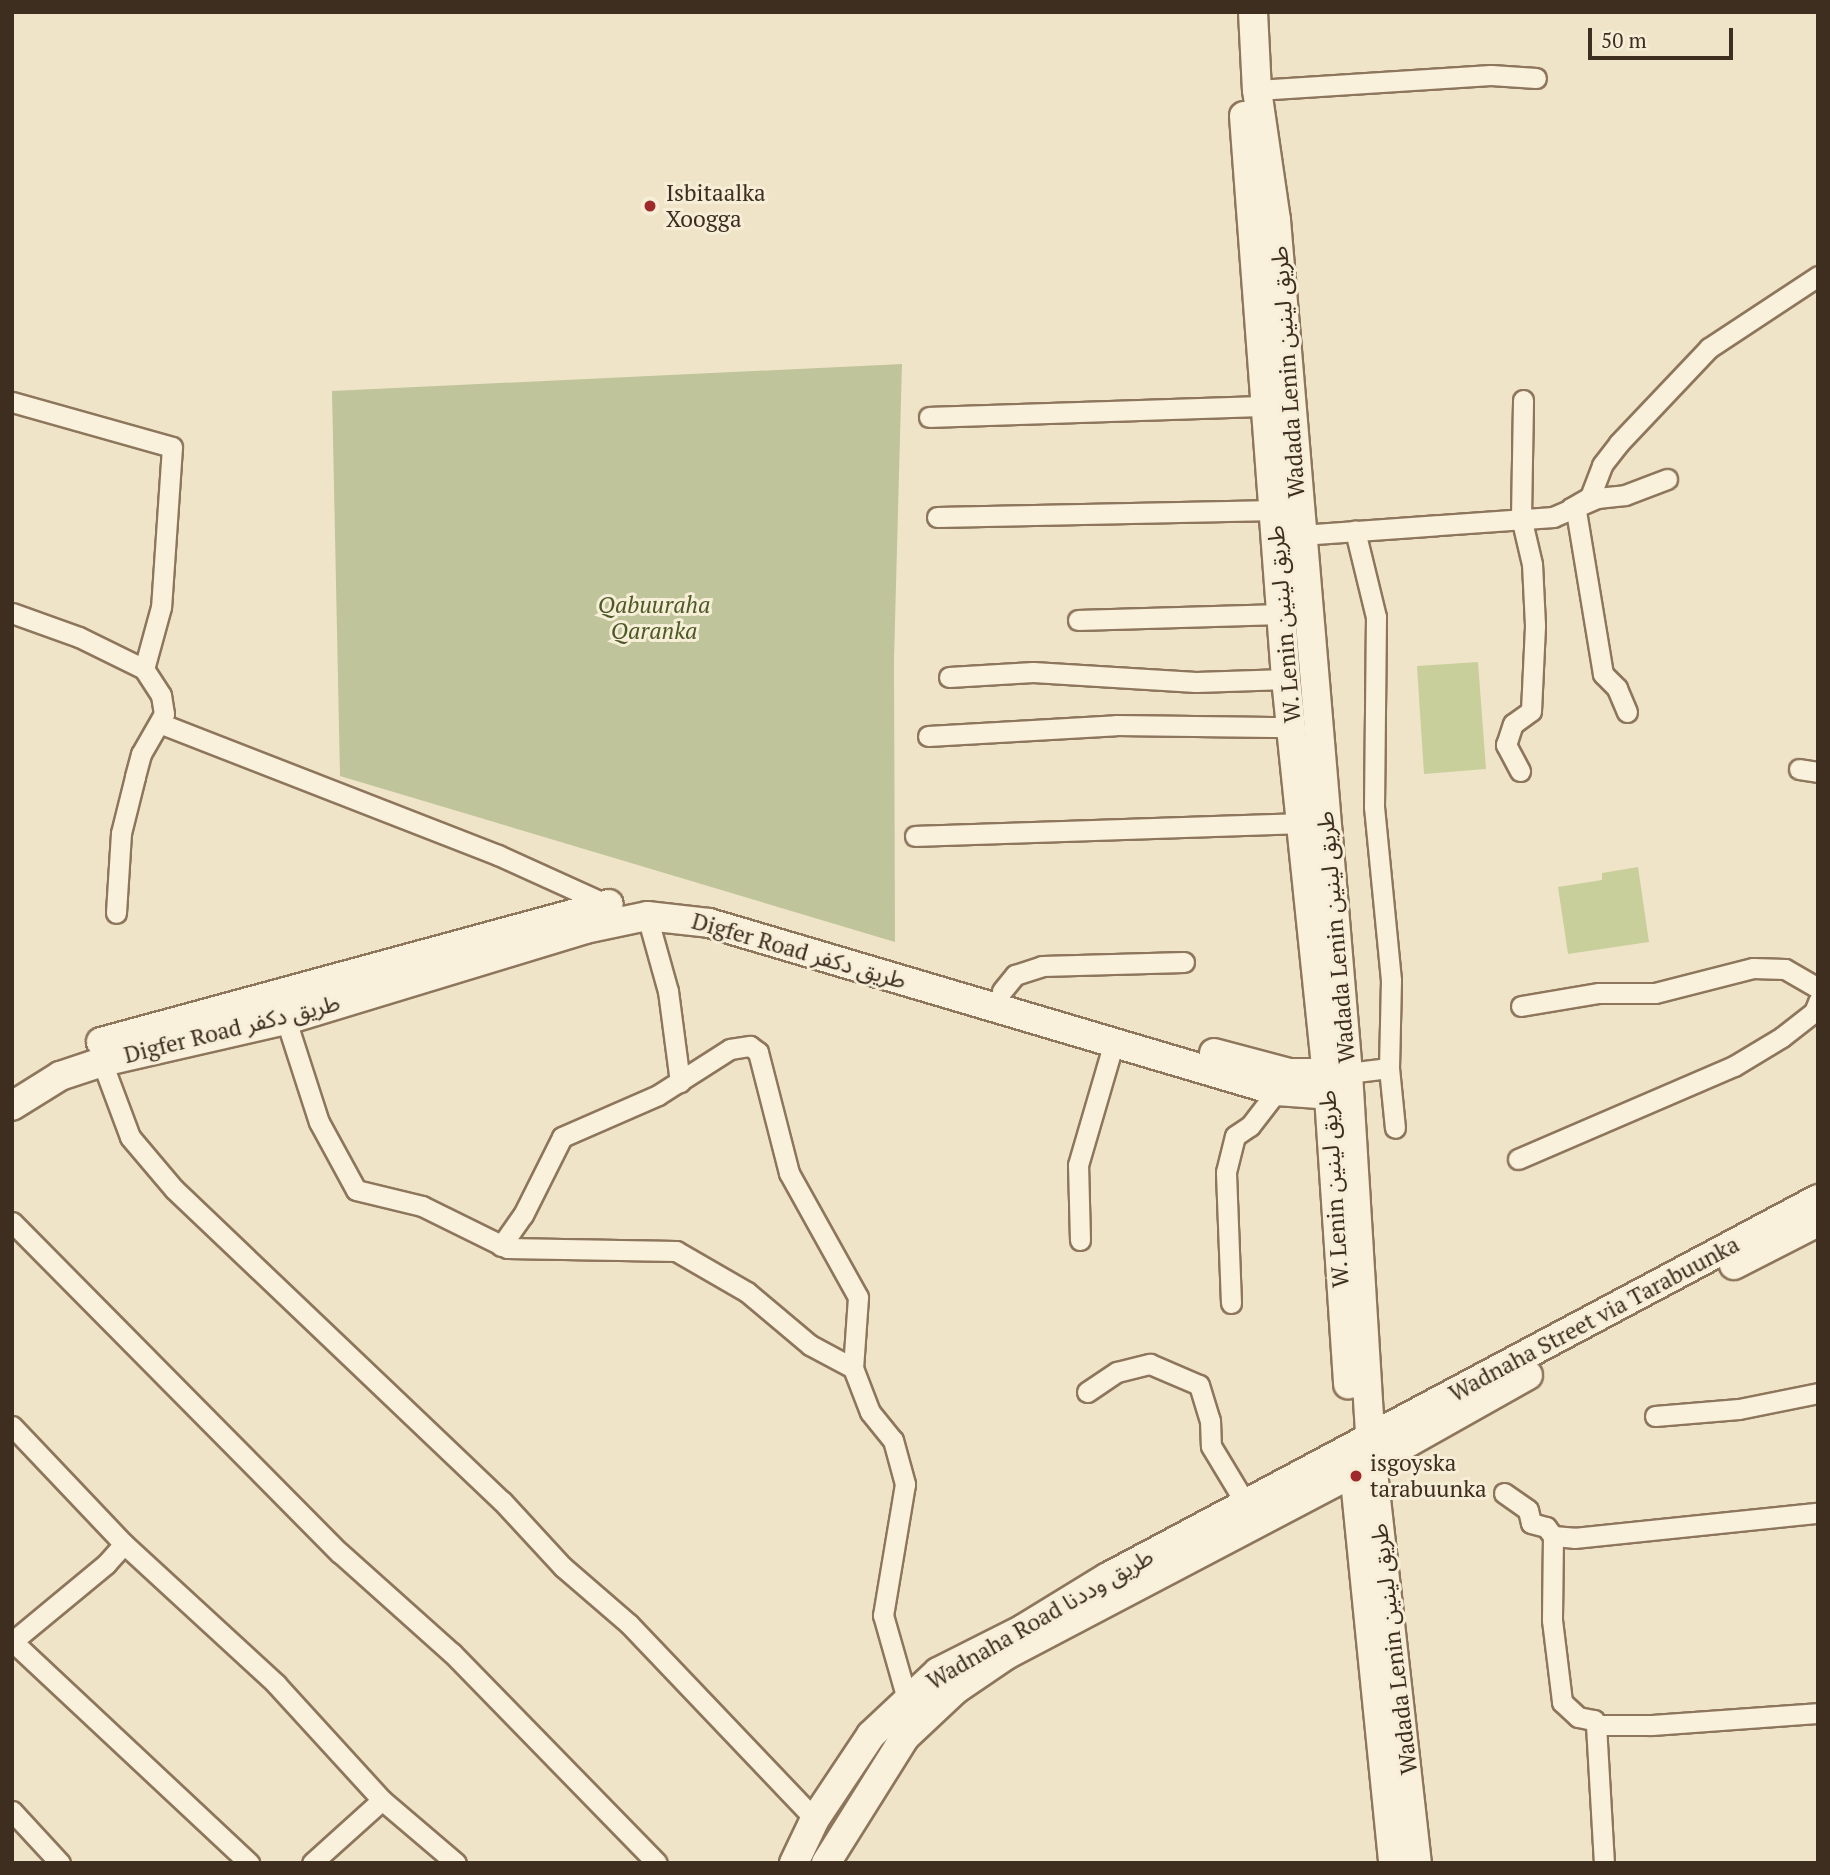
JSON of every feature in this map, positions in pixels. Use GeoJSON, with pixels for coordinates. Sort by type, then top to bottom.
{"type":"FeatureCollection","features":[{"type":"Feature","properties":{"kind":"main road","name":"W. Lenin طريق لينين"},"geometry":{"type":"LineString","coordinates":[[1236,12],[1276,510],[1286,679],[1302,823],[1338,1085],[1363,1456]]}},
{"type":"Feature","properties":{"kind":"main road","name":"Wadada Lenin طريق لينين"},"geometry":{"type":"LineString","coordinates":[[1253,12],[1257,89],[1276,220],[1301,535],[1338,1085]]}},
{"type":"Feature","properties":{"kind":"main road","name":"Digfer Road طريق دكفر"},"geometry":{"type":"LineString","coordinates":[[12,1083],[61,1055],[107,1040],[606,904],[653,901],[693,906],[1338,1085]]}},
{"type":"Feature","properties":{"kind":"main road","name":"Digfer Road طريق دكفر"},"geometry":{"type":"LineString","coordinates":[[12,1106],[60,1076],[102,1062],[286,1020],[585,929],[647,916],[709,923],[1277,1091],[1338,1085]]}},
{"type":"Feature","properties":{"kind":"main road","name":"Wadnaha Street via Tarabuunka"},"geometry":{"type":"LineString","coordinates":[[1499,1381],[1818,1199]]}},
{"type":"Feature","properties":{"kind":"main road"},"geometry":{"type":"LineString","coordinates":[[1363,1456],[1499,1381],[1818,1222]]}},
{"type":"Feature","properties":{"kind":"main road","name":"Wadada Lenin طريق لينين"},"geometry":{"type":"LineString","coordinates":[[1363,1456],[1390,1703],[1417,1863]]}},
{"type":"Feature","properties":{"kind":"main road","name":"Wadnaha Road طريق وددنا"},"geometry":{"type":"LineString","coordinates":[[794,1863],[815,1819],[871,1735],[907,1699],[950,1666],[1246,1504],[1363,1456]]}},
{"type":"Feature","properties":{"kind":"main road","name":"Wadnaha Road طريق وددنا"},"geometry":{"type":"LineString","coordinates":[[826,1863],[905,1737],[955,1690],[1008,1654],[1363,1456]]}},
{"type":"Feature","properties":{"kind":"main road"},"geometry":{"type":"LineString","coordinates":[[1390,1703],[1393,1863]]}},
{"type":"Feature","properties":{"kind":"street"},"geometry":{"type":"LineString","coordinates":[[1257,89],[1491,75],[1536,78]]}},
{"type":"Feature","properties":{"kind":"street"},"geometry":{"type":"LineString","coordinates":[[1301,535],[1521,517],[1553,517],[1571,508],[1590,497],[1602,465],[1619,443],[1709,348],[1818,276]]}},
{"type":"Feature","properties":{"kind":"street"},"geometry":{"type":"LineString","coordinates":[[1520,772],[1506,745],[1513,724],[1531,711],[1535,625],[1532,564],[1521,517],[1523,400]]}},
{"type":"Feature","properties":{"kind":"street"},"geometry":{"type":"LineString","coordinates":[[12,402],[172,447],[161,607],[144,669]]}},
{"type":"Feature","properties":{"kind":"street"},"geometry":{"type":"LineString","coordinates":[[929,416],[1267,406]]}},
{"type":"Feature","properties":{"kind":"street"},"geometry":{"type":"LineString","coordinates":[[1571,508],[1660,485],[1667,479]]}},
{"type":"Feature","properties":{"kind":"street"},"geometry":{"type":"LineString","coordinates":[[1571,508],[1576,511],[1603,674],[1617,688],[1627,712]]}},
{"type":"Feature","properties":{"kind":"street"},"geometry":{"type":"LineString","coordinates":[[937,517],[1276,510]]}},
{"type":"Feature","properties":{"kind":"street"},"geometry":{"type":"LineString","coordinates":[[1355,531],[1376,617],[1371,733],[1379,886],[1391,981],[1389,1068],[1395,1128]]}},
{"type":"Feature","properties":{"kind":"street"},"geometry":{"type":"LineString","coordinates":[[12,613],[79,637],[144,669],[161,695],[162,724],[141,754],[127,810],[116,913]]}},
{"type":"Feature","properties":{"kind":"street"},"geometry":{"type":"LineString","coordinates":[[1077,620],[1281,614]]}},
{"type":"Feature","properties":{"kind":"street"},"geometry":{"type":"LineString","coordinates":[[949,677],[1032,672],[1196,682],[1286,679]]}},
{"type":"Feature","properties":{"kind":"street"},"geometry":{"type":"LineString","coordinates":[[162,724],[498,855],[606,904]]}},
{"type":"Feature","properties":{"kind":"street"},"geometry":{"type":"LineString","coordinates":[[928,736],[1116,724],[1292,727]]}},
{"type":"Feature","properties":{"kind":"street"},"geometry":{"type":"LineString","coordinates":[[915,836],[1302,823]]}},
{"type":"Feature","properties":{"kind":"street"},"geometry":{"type":"LineString","coordinates":[[647,916],[668,991],[680,1082]]}},
{"type":"Feature","properties":{"kind":"street"},"geometry":{"type":"LineString","coordinates":[[1002,991],[1015,975],[1042,966],[1184,962]]}},
{"type":"Feature","properties":{"kind":"street"},"geometry":{"type":"LineString","coordinates":[[1521,1006],[1599,993],[1655,993],[1753,968],[1785,969],[1818,988]]}},
{"type":"Feature","properties":{"kind":"street"},"geometry":{"type":"LineString","coordinates":[[1518,1159],[1734,1066],[1782,1037],[1814,1012],[1818,1002]]}},
{"type":"Feature","properties":{"kind":"street"},"geometry":{"type":"LineString","coordinates":[[286,1020],[319,1122],[356,1191],[422,1206],[501,1246],[611,1252],[676,1251],[747,1292],[810,1345],[853,1368]]}},
{"type":"Feature","properties":{"kind":"street"},"geometry":{"type":"LineString","coordinates":[[1080,1240],[1077,1165],[1114,1042]]}},
{"type":"Feature","properties":{"kind":"street"},"geometry":{"type":"LineString","coordinates":[[501,1246],[523,1214],[562,1137],[680,1082],[730,1049],[751,1046],[758,1052],[789,1173],[858,1297],[853,1368],[870,1412],[894,1440],[905,1484],[883,1615],[907,1699]]}},
{"type":"Feature","properties":{"kind":"street"},"geometry":{"type":"LineString","coordinates":[[102,1062],[130,1137],[174,1189],[502,1501],[563,1567],[629,1624],[815,1819]]}},
{"type":"Feature","properties":{"kind":"street"},"geometry":{"type":"LineString","coordinates":[[1338,1085],[1389,1068]]}},
{"type":"Feature","properties":{"kind":"street"},"geometry":{"type":"LineString","coordinates":[[1231,1303],[1226,1172],[1235,1136],[1250,1126],[1277,1091]]}},
{"type":"Feature","properties":{"kind":"street"},"geometry":{"type":"LineString","coordinates":[[12,1222],[340,1553],[452,1653],[657,1863]]}},
{"type":"Feature","properties":{"kind":"street"},"geometry":{"type":"LineString","coordinates":[[1087,1392],[1117,1372],[1150,1364],[1199,1385],[1210,1420],[1211,1446],[1246,1504]]}},
{"type":"Feature","properties":{"kind":"street"},"geometry":{"type":"LineString","coordinates":[[1655,1416],[1740,1409],[1818,1393]]}},
{"type":"Feature","properties":{"kind":"street"},"geometry":{"type":"LineString","coordinates":[[12,1426],[124,1544],[276,1684],[382,1800],[456,1863]]}},
{"type":"Feature","properties":{"kind":"street"},"geometry":{"type":"LineString","coordinates":[[1504,1493],[1528,1510],[1531,1523],[1546,1527],[1553,1536],[1552,1620],[1562,1702],[1578,1717],[1594,1720],[1596,1725],[1604,1863]]}},
{"type":"Feature","properties":{"kind":"street"},"geometry":{"type":"LineString","coordinates":[[1553,1536],[1605,1537],[1818,1513]]}},
{"type":"Feature","properties":{"kind":"street"},"geometry":{"type":"LineString","coordinates":[[124,1544],[106,1564],[12,1641],[249,1863]]}},
{"type":"Feature","properties":{"kind":"street"},"geometry":{"type":"LineString","coordinates":[[1596,1725],[1818,1713]]}},
{"type":"Feature","properties":{"kind":"street"},"geometry":{"type":"LineString","coordinates":[[312,1863],[382,1800]]}},
{"type":"Feature","properties":{"kind":"street"},"geometry":{"type":"LineString","coordinates":[[12,1811],[60,1863]]}},
{"type":"Feature","properties":{"kind":"green space","name":"Qabuuraha Qaranka"},"geometry":{"type":"Polygon","coordinates":[[[902,364],[894,659],[895,942],[340,776],[332,391],[902,364]]]}},
{"type":"Feature","properties":{"kind":"green space"},"geometry":{"type":"Polygon","coordinates":[[[1478,662],[1486,769],[1424,774],[1417,666],[1478,662]]]}},
{"type":"Feature","properties":{"kind":"green space"},"geometry":{"type":"Polygon","coordinates":[[[1638,867],[1649,942],[1568,954],[1558,887],[1602,880],[1602,873],[1638,867]]]}},
{"type":"Feature","properties":{"kind":"place","name":"Isbitaalka Xoogga"},"geometry":{"type":"Point","coordinates":[650,206]}},
{"type":"Feature","properties":{"kind":"place","name":"isgoyska tarabuunka"},"geometry":{"type":"Point","coordinates":[1356,1476]}}]}
